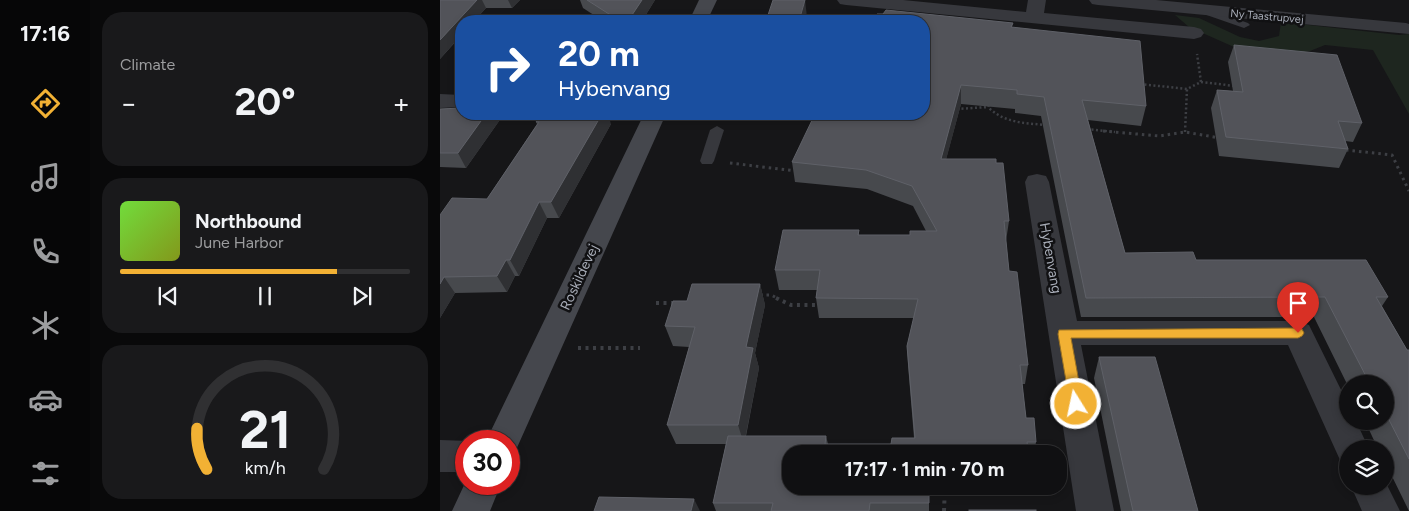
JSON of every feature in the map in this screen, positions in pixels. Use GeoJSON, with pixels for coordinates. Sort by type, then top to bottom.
{"type":"FeatureCollection","features":[{"type":"Feature","properties":{"kind":"street"},"geometry":{"type":"LineString","coordinates":[[701,15],[708,0]]}},
{"type":"Feature","properties":{"kind":"street"},"geometry":{"type":"LineString","coordinates":[[846,0],[1035,9],[1194,33]]}},
{"type":"Feature","properties":{"kind":"street","name":"Ny Taastrupvej"},"geometry":{"type":"LineString","coordinates":[[1098,0],[1406,29]]}},
{"type":"Feature","properties":{"kind":"street"},"geometry":{"type":"LineString","coordinates":[[440,101],[455,101]]}},
{"type":"Feature","properties":{"kind":"street","name":"Roskildevej"},"geometry":{"type":"LineString","coordinates":[[508,430],[652,120]]}},
{"type":"Feature","properties":{"kind":"street","name":"Hybenvang"},"geometry":{"type":"LineString","coordinates":[[1037,182],[1095,511]]}},
{"type":"Feature","properties":{"kind":"street"},"geometry":{"type":"LineString","coordinates":[[1064,334],[1298,333],[1348,440]]}},
{"type":"Feature","properties":{"kind":"street"},"geometry":{"type":"LineString","coordinates":[[440,456],[455,456]]}},
{"type":"Feature","properties":{"kind":"street"},"geometry":{"type":"LineString","coordinates":[[471,511],[478,495]]}},
{"type":"Feature","properties":{"kind":"street"},"geometry":{"type":"LineString","coordinates":[[1373,495],[1381,511]]}},
{"type":"Feature","properties":{"kind":"lane"},"geometry":{"type":"LineString","coordinates":[[1202,10],[1244,25]]}},
{"type":"Feature","properties":{"kind":"lane"},"geometry":{"type":"LineString","coordinates":[[707,161],[717,130]]}},
{"type":"Feature","properties":{"kind":"path"},"geometry":{"type":"LineString","coordinates":[[1194,33],[1201,82]]}},
{"type":"Feature","properties":{"kind":"path"},"geometry":{"type":"LineString","coordinates":[[1139,84],[1187,89],[1201,82],[1239,87]]}},
{"type":"Feature","properties":{"kind":"path"},"geometry":{"type":"LineString","coordinates":[[1185,132],[1187,89]]}},
{"type":"Feature","properties":{"kind":"path"},"geometry":{"type":"LineString","coordinates":[[988,107],[991,101]]}},
{"type":"Feature","properties":{"kind":"path"},"geometry":{"type":"LineString","coordinates":[[956,109],[988,107]]}},
{"type":"Feature","properties":{"kind":"path"},"geometry":{"type":"LineString","coordinates":[[988,107],[992,112],[1005,120],[1052,126]]}},
{"type":"Feature","properties":{"kind":"path"},"geometry":{"type":"LineString","coordinates":[[1081,128],[1158,136],[1185,132],[1224,138]]}},
{"type":"Feature","properties":{"kind":"path"},"geometry":{"type":"LineString","coordinates":[[1338,149],[1392,155],[1409,191]]}},
{"type":"Feature","properties":{"kind":"path"},"geometry":{"type":"LineString","coordinates":[[707,161],[804,172]]}},
{"type":"Feature","properties":{"kind":"path"},"geometry":{"type":"LineString","coordinates":[[754,295],[772,295],[791,305],[821,305]]}},
{"type":"Feature","properties":{"kind":"path"},"geometry":{"type":"LineString","coordinates":[[656,303],[684,303]]}},
{"type":"Feature","properties":{"kind":"path"},"geometry":{"type":"LineString","coordinates":[[547,348],[640,348]]}},
{"type":"Feature","properties":{"kind":"path"},"geometry":{"type":"LineString","coordinates":[[944,511],[945,495]]}},
{"type":"Feature","properties":{"kind":"shaded area"},"geometry":{"type":"Polygon","coordinates":[[[1175,15],[1199,18],[1240,37],[1259,41],[1279,36],[1281,22],[1399,35],[1409,34],[1409,114],[1373,50],[1325,45],[1288,56],[1252,55],[1189,27],[1175,15]]]}},
{"type":"Feature","properties":{"kind":"building"},"geometry":{"type":"Polygon","coordinates":[[[440,0],[477,0],[463,15],[455,15],[455,24],[440,40],[440,0]]]}},
{"type":"Feature","properties":{"kind":"building"},"geometry":{"type":"Polygon","coordinates":[[[587,0],[642,0],[632,15],[611,15],[587,0]]]}},
{"type":"Feature","properties":{"kind":"building"},"geometry":{"type":"Polygon","coordinates":[[[773,0],[805,0],[801,15],[768,15],[773,0]]]}},
{"type":"Feature","properties":{"kind":"building"},"geometry":{"type":"Polygon","coordinates":[[[886,10],[1013,23],[1011,27],[1140,41],[1146,106],[1082,100],[1125,253],[1193,252],[1196,260],[1366,260],[1388,297],[1376,297],[1407,350],[1409,350],[1409,459],[1394,430],[1394,375],[1365,375],[1325,297],[1086,298],[1044,97],[1017,94],[1017,90],[961,85],[941,159],[996,159],[996,163],[1003,163],[1009,221],[1004,221],[1009,271],[1017,272],[1028,365],[1020,365],[1026,418],[1034,418],[1036,442],[1027,442],[1027,445],[782,445],[782,495],[929,495],[929,503],[870,503],[869,511],[771,511],[773,503],[713,503],[728,436],[826,436],[825,444],[891,444],[892,438],[915,438],[907,346],[918,299],[816,298],[820,270],[775,270],[783,230],[859,230],[858,235],[910,235],[910,231],[937,231],[912,186],[866,170],[792,162],[812,120],[930,120],[930,15],[877,14],[883,14],[886,10]]]}},
{"type":"Feature","properties":{"kind":"building"},"geometry":{"type":"Polygon","coordinates":[[[1234,45],[1337,55],[1362,123],[1338,121],[1348,149],[1226,137],[1217,90],[1243,92],[1234,45]]]}},
{"type":"Feature","properties":{"kind":"building"},"geometry":{"type":"Polygon","coordinates":[[[455,108],[455,120],[482,120],[458,153],[440,153],[440,109],[455,108]]]}},
{"type":"Feature","properties":{"kind":"building"},"geometry":{"type":"Polygon","coordinates":[[[538,120],[599,120],[551,202],[539,202],[510,260],[506,260],[497,276],[444,277],[440,284],[440,215],[452,198],[487,199],[539,122],[536,122],[538,120]]]}},
{"type":"Feature","properties":{"kind":"building"},"geometry":{"type":"Polygon","coordinates":[[[692,284],[760,284],[746,347],[753,348],[738,425],[667,425],[695,327],[665,326],[673,301],[687,301],[692,284]]]}},
{"type":"Feature","properties":{"kind":"building"},"geometry":{"type":"Polygon","coordinates":[[[1099,357],[1155,357],[1198,511],[1133,511],[1099,357]]]}},
{"type":"Feature","properties":{"kind":"building"},"geometry":{"type":"Polygon","coordinates":[[[599,497],[694,499],[691,511],[594,511],[599,497]]]}},
{"type":"Feature","properties":{"kind":"building"},"geometry":{"type":"Polygon","coordinates":[[[1036,510],[1036,511],[969,511],[1036,510]]]}},
{"type":"Feature","properties":{"kind":"route"},"geometry":{"type":"LineString","coordinates":[[1076,404],[1064,334],[1298,333]]}}]}
